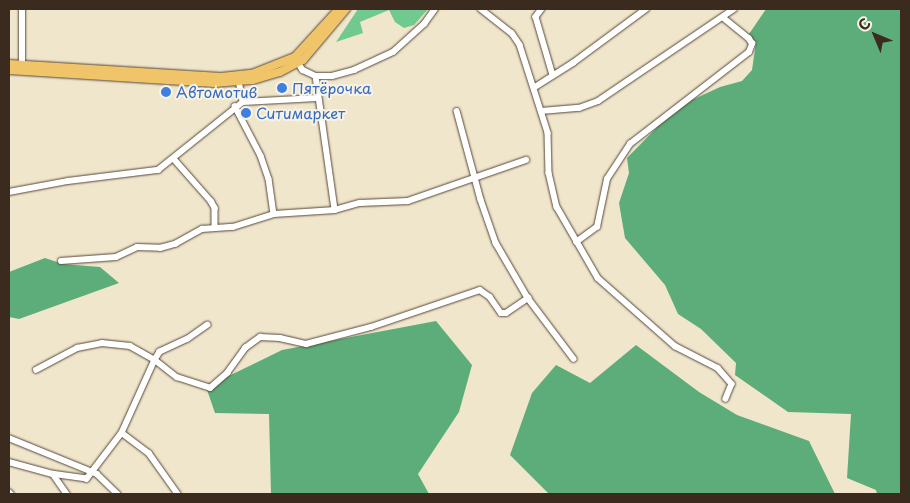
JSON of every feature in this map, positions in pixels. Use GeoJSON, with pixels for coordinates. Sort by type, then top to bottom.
{"type":"FeatureCollection","features":[{"type":"Feature","properties":{"kind":"main road"},"geometry":{"type":"LineString","coordinates":[[9,64],[221,77],[263,72],[296,60],[339,9]]}},
{"type":"Feature","properties":{"kind":"main road"},"geometry":{"type":"LineString","coordinates":[[9,70],[225,83],[266,77],[296,60],[321,42],[346,9]]}},
{"type":"Feature","properties":{"kind":"street"},"geometry":{"type":"LineString","coordinates":[[296,60],[303,70],[316,76],[340,75],[383,59],[424,24],[435,9]]}},
{"type":"Feature","properties":{"kind":"street"},"geometry":{"type":"LineString","coordinates":[[481,9],[512,33],[520,45],[535,87],[548,133],[549,173],[557,206],[598,278],[630,309],[675,346],[718,368],[732,384],[726,399]]}},
{"type":"Feature","properties":{"kind":"street"},"geometry":{"type":"LineString","coordinates":[[542,9],[536,17],[554,75]]}},
{"type":"Feature","properties":{"kind":"street"},"geometry":{"type":"LineString","coordinates":[[535,87],[646,9]]}},
{"type":"Feature","properties":{"kind":"street"},"geometry":{"type":"LineString","coordinates":[[541,111],[579,108],[598,101],[734,9]]}},
{"type":"Feature","properties":{"kind":"street"},"geometry":{"type":"LineString","coordinates":[[22,64],[23,10]]}},
{"type":"Feature","properties":{"kind":"street"},"geometry":{"type":"LineString","coordinates":[[576,242],[597,227],[607,179],[630,144],[749,52],[752,44],[749,39],[723,18]]}},
{"type":"Feature","properties":{"kind":"street"},"geometry":{"type":"LineString","coordinates":[[316,76],[317,98],[335,210]]}},
{"type":"Feature","properties":{"kind":"street"},"geometry":{"type":"LineString","coordinates":[[240,86],[243,102]]}},
{"type":"Feature","properties":{"kind":"street"},"geometry":{"type":"LineString","coordinates":[[9,192],[68,181],[158,170],[174,160],[235,106],[243,102],[317,98]]}},
{"type":"Feature","properties":{"kind":"street"},"geometry":{"type":"LineString","coordinates":[[235,106],[261,156],[269,179],[274,214]]}},
{"type":"Feature","properties":{"kind":"street"},"geometry":{"type":"LineString","coordinates":[[457,111],[496,243],[528,298],[574,359]]}},
{"type":"Feature","properties":{"kind":"street"},"geometry":{"type":"LineString","coordinates":[[174,160],[211,201],[215,208],[215,226]]}},
{"type":"Feature","properties":{"kind":"street"},"geometry":{"type":"LineString","coordinates":[[60,261],[116,257],[137,246],[160,248],[215,226],[233,226],[274,214],[335,210],[360,203],[408,201],[475,176],[526,160]]}},
{"type":"Feature","properties":{"kind":"street"},"geometry":{"type":"LineString","coordinates":[[36,370],[77,348],[96,344],[130,346],[155,360],[178,377],[210,388],[227,373],[245,348],[260,337],[280,338],[306,344],[372,328],[480,290],[490,297],[501,312],[506,313],[528,298]]}},
{"type":"Feature","properties":{"kind":"street"},"geometry":{"type":"LineString","coordinates":[[9,462],[53,474],[86,479],[90,471],[122,433],[160,352],[188,339],[208,325]]}},
{"type":"Feature","properties":{"kind":"street"},"geometry":{"type":"LineString","coordinates":[[122,433],[150,453],[178,494]]}},
{"type":"Feature","properties":{"kind":"street"},"geometry":{"type":"LineString","coordinates":[[9,438],[90,471],[118,494]]}},
{"type":"Feature","properties":{"kind":"street"},"geometry":{"type":"LineString","coordinates":[[53,474],[67,494]]}},
{"type":"Feature","properties":{"kind":"green space"},"geometry":{"type":"Polygon","coordinates":[[[358,9],[428,9],[414,25],[404,28],[395,22],[389,10],[360,22],[363,33],[336,42],[358,9]]]}},
{"type":"Feature","properties":{"kind":"green space"},"geometry":{"type":"Polygon","coordinates":[[[766,9],[901,9],[901,494],[877,494],[876,490],[847,478],[851,414],[788,412],[735,375],[736,363],[701,329],[678,314],[665,285],[625,238],[619,203],[629,173],[627,158],[677,107],[720,87],[742,81],[752,70],[756,42],[749,34],[766,9]]]}},
{"type":"Feature","properties":{"kind":"green space"},"geometry":{"type":"Polygon","coordinates":[[[45,258],[63,264],[100,267],[119,283],[19,319],[9,317],[9,272],[45,258]]]}},
{"type":"Feature","properties":{"kind":"green space"},"geometry":{"type":"Polygon","coordinates":[[[436,321],[472,365],[459,412],[418,474],[429,494],[271,494],[269,414],[215,413],[206,387],[282,350],[436,321]]]}},
{"type":"Feature","properties":{"kind":"green space"},"geometry":{"type":"Polygon","coordinates":[[[636,345],[699,392],[737,415],[809,441],[835,494],[549,494],[510,455],[532,393],[556,365],[590,383],[636,345]]]}},
{"type":"Feature","properties":{"kind":"place","name":"Пятёрочка"},"geometry":{"type":"Point","coordinates":[282,88]}},
{"type":"Feature","properties":{"kind":"place","name":"Автомотив"},"geometry":{"type":"Point","coordinates":[166,92]}},
{"type":"Feature","properties":{"kind":"place","name":"Ситимаркет"},"geometry":{"type":"Point","coordinates":[246,113]}}]}
